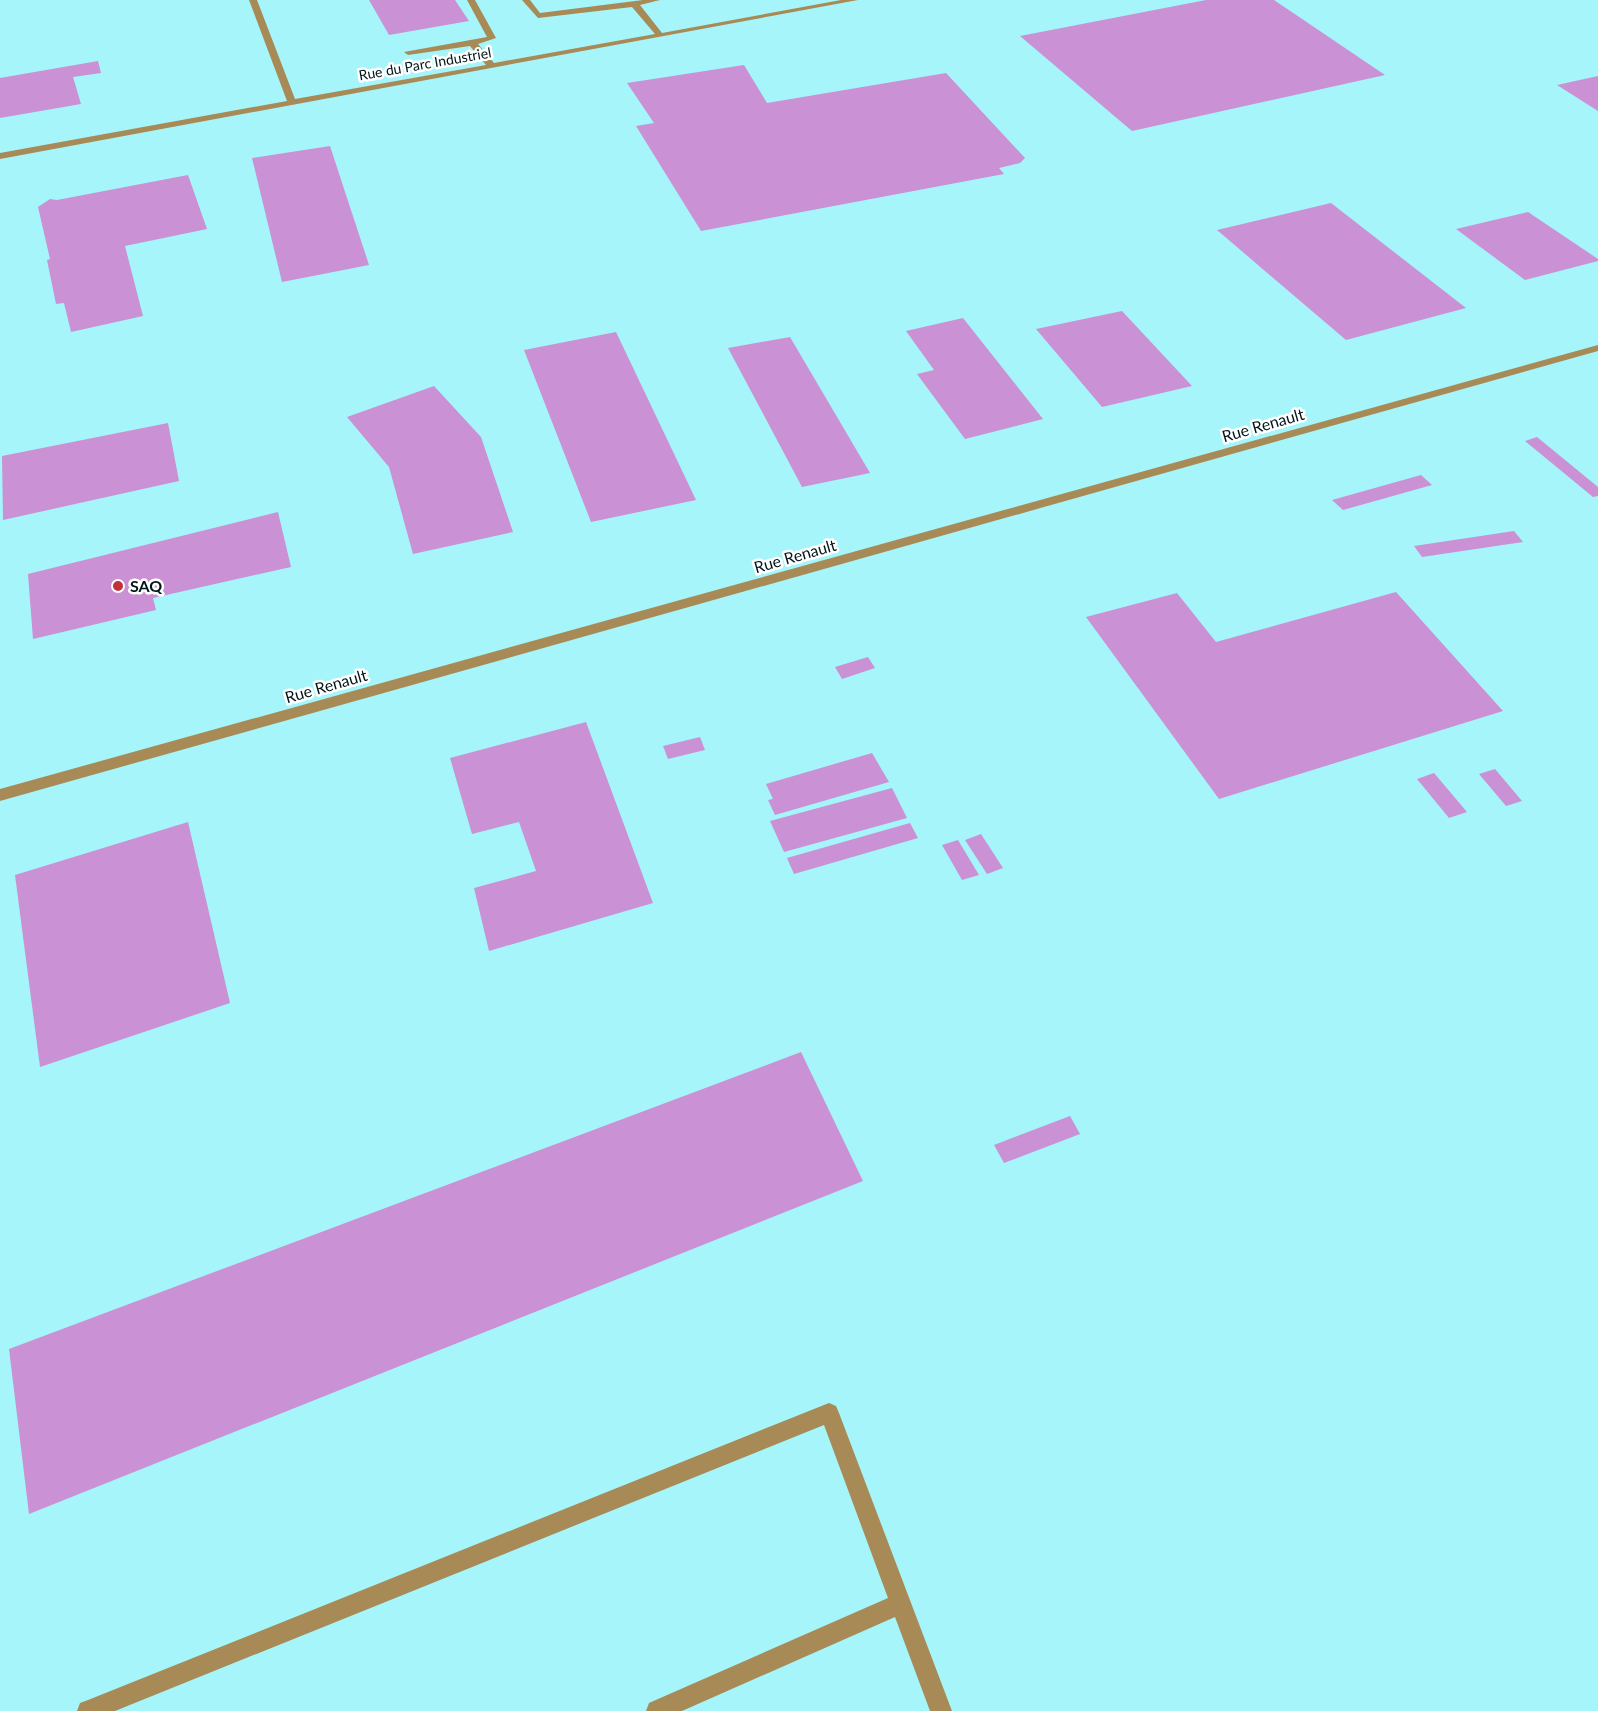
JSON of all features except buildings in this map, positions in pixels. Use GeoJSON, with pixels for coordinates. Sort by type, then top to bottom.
{"type":"FeatureCollection","features":[{"type":"Feature","properties":{"kind":"street"},"geometry":{"type":"LineString","coordinates":[[253,0],[292,103]]}},
{"type":"Feature","properties":{"kind":"street"},"geometry":{"type":"LineString","coordinates":[[408,52],[492,38],[471,0]]}},
{"type":"Feature","properties":{"kind":"street"},"geometry":{"type":"LineString","coordinates":[[526,0],[538,16],[656,0]]}},
{"type":"Feature","properties":{"kind":"street","name":"Rue du Parc Industriel"},"geometry":{"type":"LineString","coordinates":[[0,156],[660,35],[784,9],[854,0]]}},
{"type":"Feature","properties":{"kind":"street"},"geometry":{"type":"LineString","coordinates":[[634,4],[660,35]]}},
{"type":"Feature","properties":{"kind":"street"},"geometry":{"type":"LineString","coordinates":[[472,43],[492,66]]}},
{"type":"Feature","properties":{"kind":"street","name":"Rue Renault"},"geometry":{"type":"LineString","coordinates":[[0,795],[1598,348]]}},
{"type":"Feature","properties":{"kind":"street"},"geometry":{"type":"LineString","coordinates":[[88,1711],[829,1413],[941,1711]]}},
{"type":"Feature","properties":{"kind":"street"},"geometry":{"type":"LineString","coordinates":[[657,1711],[900,1604]]}},
{"type":"Feature","properties":{"kind":"place","name":"SAQ"},"geometry":{"type":"Point","coordinates":[118,586]}}]}
